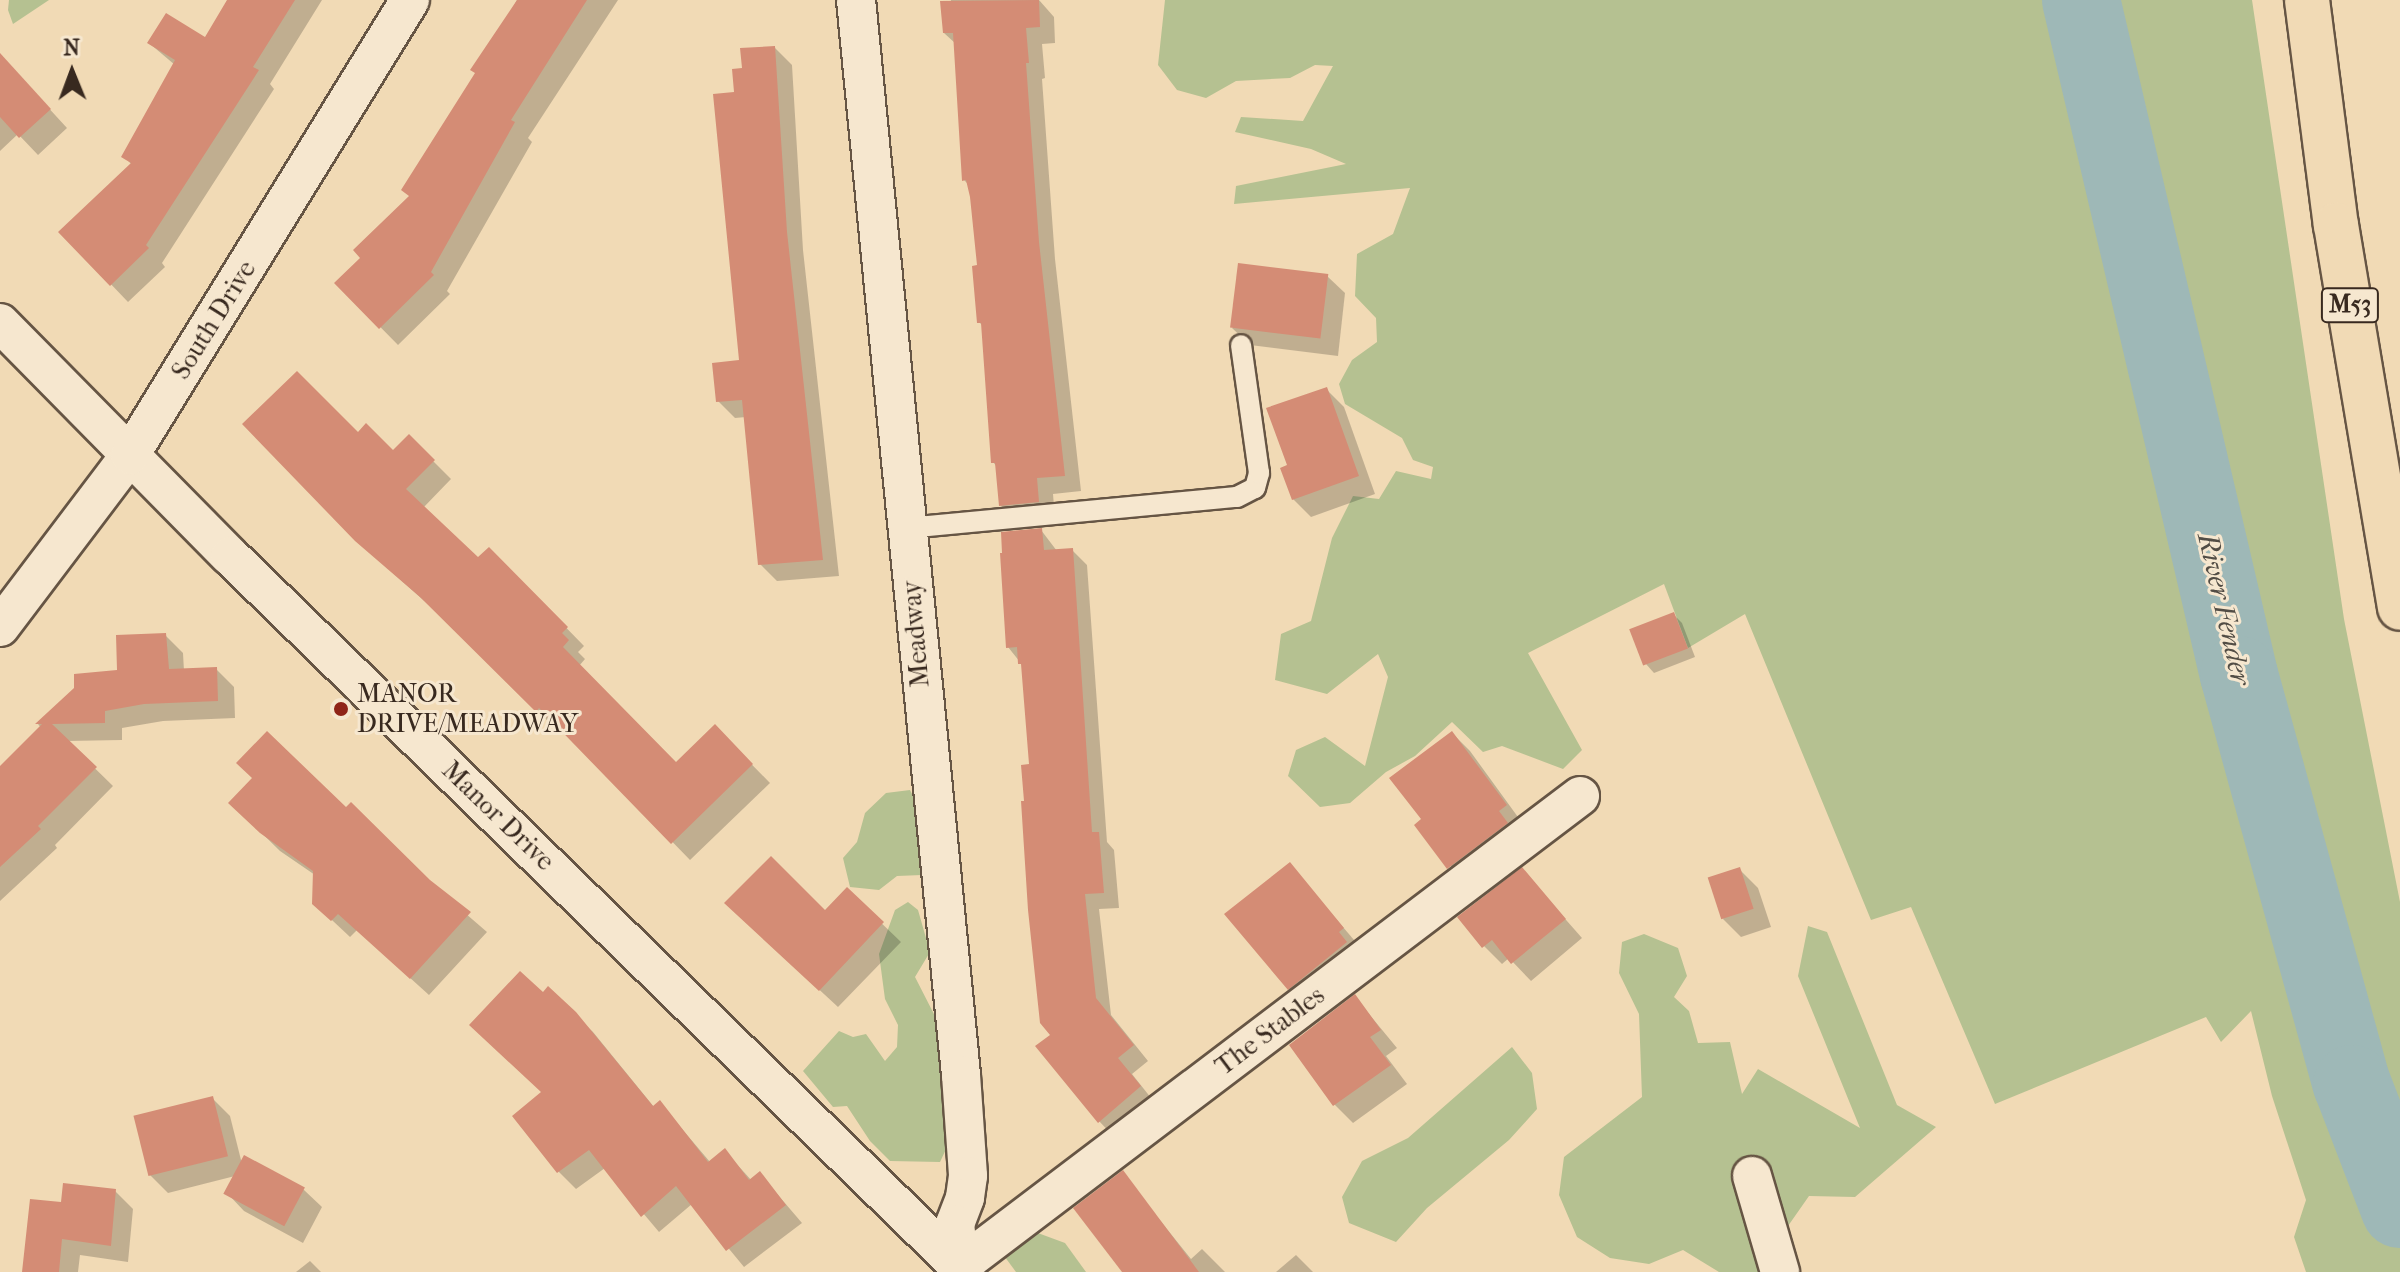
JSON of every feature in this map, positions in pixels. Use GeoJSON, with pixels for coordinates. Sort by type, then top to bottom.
{"type":"FeatureCollection","features":[{"type":"Feature","properties":{"kind":"highway","name":"M53"},"geometry":{"type":"LineString","coordinates":[[2307,0],[2336,225],[2400,608]]}},
{"type":"Feature","properties":{"kind":"street","name":"South Drive"},"geometry":{"type":"LineString","coordinates":[[0,627],[130,455],[410,0]]}},
{"type":"Feature","properties":{"kind":"street","name":"Meadway"},"geometry":{"type":"LineString","coordinates":[[856,0],[962,1090],[968,1176],[965,1198],[955,1224],[963,1269]]}},
{"type":"Feature","properties":{"kind":"street","name":"Manor Drive"},"geometry":{"type":"LineString","coordinates":[[0,323],[130,455],[963,1269]]}},
{"type":"Feature","properties":{"kind":"street","name":"The Stables"},"geometry":{"type":"LineString","coordinates":[[963,1269],[1580,796]]}},
{"type":"Feature","properties":{"kind":"street"},"geometry":{"type":"LineString","coordinates":[[1752,1176],[1780,1272]]}},
{"type":"Feature","properties":{"kind":"lane"},"geometry":{"type":"LineString","coordinates":[[907,528],[1237,497],[1255,488],[1259,473],[1241,345]]}},
{"type":"Feature","properties":{"kind":"green space"},"geometry":{"type":"Polygon","coordinates":[[[9,0],[49,0],[13,24],[8,10],[9,0]]]}},
{"type":"Feature","properties":{"kind":"green space"},"geometry":{"type":"Polygon","coordinates":[[[1165,0],[2252,0],[2344,619],[2400,902],[2400,1272],[2306,1272],[2294,1237],[2306,1200],[2272,1096],[2251,1011],[2221,1042],[2206,1017],[1995,1104],[1911,907],[1871,920],[1745,614],[1688,648],[1664,584],[1528,653],[1582,750],[1563,769],[1502,746],[1483,752],[1452,722],[1415,756],[1386,772],[1350,803],[1320,807],[1288,776],[1296,750],[1325,737],[1365,766],[1388,677],[1378,654],[1327,694],[1275,680],[1281,634],[1311,621],[1332,538],[1353,496],[1379,499],[1396,471],[1431,479],[1433,467],[1413,460],[1402,438],[1345,404],[1339,384],[1352,360],[1377,342],[1376,318],[1355,296],[1357,254],[1393,234],[1410,188],[1234,204],[1236,186],[1346,164],[1311,149],[1235,132],[1241,117],[1303,121],[1333,66],[1315,65],[1290,78],[1236,81],[1206,98],[1177,90],[1158,65],[1165,0]]]}},
{"type":"Feature","properties":{"kind":"green space"},"geometry":{"type":"Polygon","coordinates":[[[910,790],[914,798],[922,875],[897,876],[879,890],[850,887],[843,858],[857,842],[865,813],[886,793],[910,790]]]}},
{"type":"Feature","properties":{"kind":"green space"},"geometry":{"type":"Polygon","coordinates":[[[908,902],[918,910],[930,952],[915,977],[938,1022],[948,1145],[940,1162],[890,1161],[870,1141],[847,1106],[833,1107],[803,1071],[839,1031],[853,1037],[866,1034],[885,1061],[897,1047],[898,1025],[885,999],[879,954],[895,910],[908,902]]]}},
{"type":"Feature","properties":{"kind":"green space"},"geometry":{"type":"Polygon","coordinates":[[[1808,926],[1827,932],[1897,1105],[1936,1127],[1855,1197],[1809,1196],[1788,1226],[1791,1272],[1719,1272],[1683,1250],[1649,1264],[1610,1258],[1577,1237],[1559,1195],[1564,1157],[1642,1097],[1639,1014],[1619,973],[1622,942],[1644,934],[1678,948],[1687,976],[1674,997],[1689,1011],[1698,1043],[1730,1042],[1742,1094],[1758,1069],[1860,1128],[1798,976],[1808,926]]]}},
{"type":"Feature","properties":{"kind":"green space"},"geometry":{"type":"Polygon","coordinates":[[[1512,1047],[1532,1073],[1537,1109],[1509,1140],[1427,1208],[1396,1242],[1349,1223],[1342,1197],[1362,1161],[1408,1138],[1512,1047]]]}},
{"type":"Feature","properties":{"kind":"green space"},"geometry":{"type":"Polygon","coordinates":[[[1027,1229],[1065,1243],[1086,1272],[1016,1272],[999,1249],[1027,1229]]]}},
{"type":"Feature","properties":{"kind":"building"},"geometry":{"type":"Polygon","coordinates":[[[227,0],[295,0],[253,67],[259,70],[146,245],[149,248],[110,286],[58,232],[131,163],[121,157],[175,60],[147,43],[166,13],[205,37],[227,0]]]}},
{"type":"Feature","properties":{"kind":"building"},"geometry":{"type":"Polygon","coordinates":[[[517,0],[587,0],[511,120],[515,122],[431,272],[434,275],[379,329],[334,283],[360,258],[353,250],[409,196],[401,190],[475,73],[470,70],[517,0]]]}},
{"type":"Feature","properties":{"kind":"building"},"geometry":{"type":"Polygon","coordinates":[[[1039,0],[1040,27],[1026,28],[1029,63],[1026,63],[1039,242],[1065,476],[1037,478],[1039,502],[999,506],[995,463],[991,463],[981,323],[977,323],[972,266],[977,265],[970,197],[966,180],[962,181],[953,33],[943,33],[940,1],[1039,0]]]}},
{"type":"Feature","properties":{"kind":"building"},"geometry":{"type":"Polygon","coordinates":[[[775,46],[787,232],[823,560],[758,565],[742,400],[716,402],[712,363],[739,360],[713,94],[734,92],[732,69],[742,68],[740,48],[775,46]]]}},
{"type":"Feature","properties":{"kind":"building"},"geometry":{"type":"Polygon","coordinates":[[[0,53],[51,109],[19,138],[0,117],[0,53]]]}},
{"type":"Feature","properties":{"kind":"building"},"geometry":{"type":"Polygon","coordinates":[[[1238,263],[1328,274],[1320,339],[1230,328],[1238,263]]]}},
{"type":"Feature","properties":{"kind":"building"},"geometry":{"type":"Polygon","coordinates":[[[297,371],[358,432],[366,423],[393,450],[409,434],[435,460],[406,489],[478,557],[489,547],[568,627],[562,633],[569,640],[563,647],[676,762],[715,724],[753,764],[671,844],[539,708],[536,712],[420,597],[355,541],[242,424],[297,371]]]}},
{"type":"Feature","properties":{"kind":"building"},"geometry":{"type":"Polygon","coordinates":[[[1327,387],[1359,476],[1292,500],[1280,468],[1287,465],[1266,408],[1327,387]]]}},
{"type":"Feature","properties":{"kind":"building"},"geometry":{"type":"Polygon","coordinates":[[[1042,528],[1044,550],[1073,548],[1092,832],[1099,832],[1104,893],[1085,894],[1096,998],[1134,1045],[1118,1058],[1141,1086],[1098,1123],[1035,1046],[1050,1035],[1040,1023],[1028,910],[1021,765],[1029,764],[1021,664],[1018,664],[1017,647],[1006,648],[1000,553],[1001,532],[1042,528]]]}},
{"type":"Feature","properties":{"kind":"building"},"geometry":{"type":"Polygon","coordinates":[[[1674,612],[1688,648],[1643,666],[1629,629],[1674,612]]]}},
{"type":"Feature","properties":{"kind":"building"},"geometry":{"type":"Polygon","coordinates":[[[166,633],[169,669],[217,667],[218,701],[144,704],[105,711],[105,723],[52,724],[97,767],[38,826],[41,829],[0,867],[0,766],[42,724],[35,724],[74,688],[74,674],[117,670],[116,635],[166,633]]]}},
{"type":"Feature","properties":{"kind":"building"},"geometry":{"type":"Polygon","coordinates":[[[267,731],[346,807],[351,802],[430,880],[471,912],[410,979],[338,914],[331,921],[312,904],[313,871],[260,833],[228,803],[252,778],[236,763],[267,731]]]}},
{"type":"Feature","properties":{"kind":"building"},"geometry":{"type":"Polygon","coordinates":[[[1452,731],[1507,805],[1499,811],[1508,823],[1447,869],[1414,825],[1421,819],[1389,778],[1452,731]]]}},
{"type":"Feature","properties":{"kind":"building"},"geometry":{"type":"Polygon","coordinates":[[[771,856],[825,910],[847,887],[884,922],[819,991],[724,903],[771,856]]]}},
{"type":"Feature","properties":{"kind":"building"},"geometry":{"type":"Polygon","coordinates":[[[1290,862],[1344,928],[1339,932],[1347,942],[1288,990],[1224,914],[1290,862]]]}},
{"type":"Feature","properties":{"kind":"building"},"geometry":{"type":"Polygon","coordinates":[[[1522,867],[1566,919],[1511,964],[1492,940],[1482,948],[1457,917],[1522,867]]]}},
{"type":"Feature","properties":{"kind":"building"},"geometry":{"type":"Polygon","coordinates":[[[1740,867],[1754,909],[1721,919],[1708,878],[1740,867]]]}},
{"type":"Feature","properties":{"kind":"building"},"geometry":{"type":"Polygon","coordinates":[[[520,971],[543,992],[548,986],[576,1012],[653,1106],[660,1100],[708,1162],[725,1148],[749,1180],[760,1171],[786,1205],[726,1251],[676,1186],[641,1217],[589,1150],[557,1173],[512,1116],[541,1092],[469,1025],[520,971]]]}},
{"type":"Feature","properties":{"kind":"building"},"geometry":{"type":"Polygon","coordinates":[[[1355,994],[1381,1030],[1370,1037],[1391,1065],[1333,1106],[1289,1045],[1355,994]]]}},
{"type":"Feature","properties":{"kind":"building"},"geometry":{"type":"Polygon","coordinates":[[[213,1096],[228,1156],[148,1176],[133,1116],[213,1096]]]}},
{"type":"Feature","properties":{"kind":"building"},"geometry":{"type":"Polygon","coordinates":[[[244,1155],[305,1187],[284,1226],[223,1194],[244,1155]]]}},
{"type":"Feature","properties":{"kind":"building"},"geometry":{"type":"Polygon","coordinates":[[[1123,1170],[1199,1272],[1122,1272],[1073,1208],[1123,1170]]]}},
{"type":"Feature","properties":{"kind":"building"},"geometry":{"type":"Polygon","coordinates":[[[63,1183],[116,1189],[111,1246],[62,1239],[59,1272],[22,1272],[30,1199],[61,1202],[63,1183]]]}},
{"type":"Feature","properties":{"kind":"waterway","name":"River Fender"},"geometry":{"type":"LineString","coordinates":[[2081,0],[2239,675],[2352,1084],[2400,1209]]}},
{"type":"Feature","properties":{"kind":"place","name":"MANOR DRIVE/MEADWAY"},"geometry":{"type":"Point","coordinates":[341,709]}}]}
